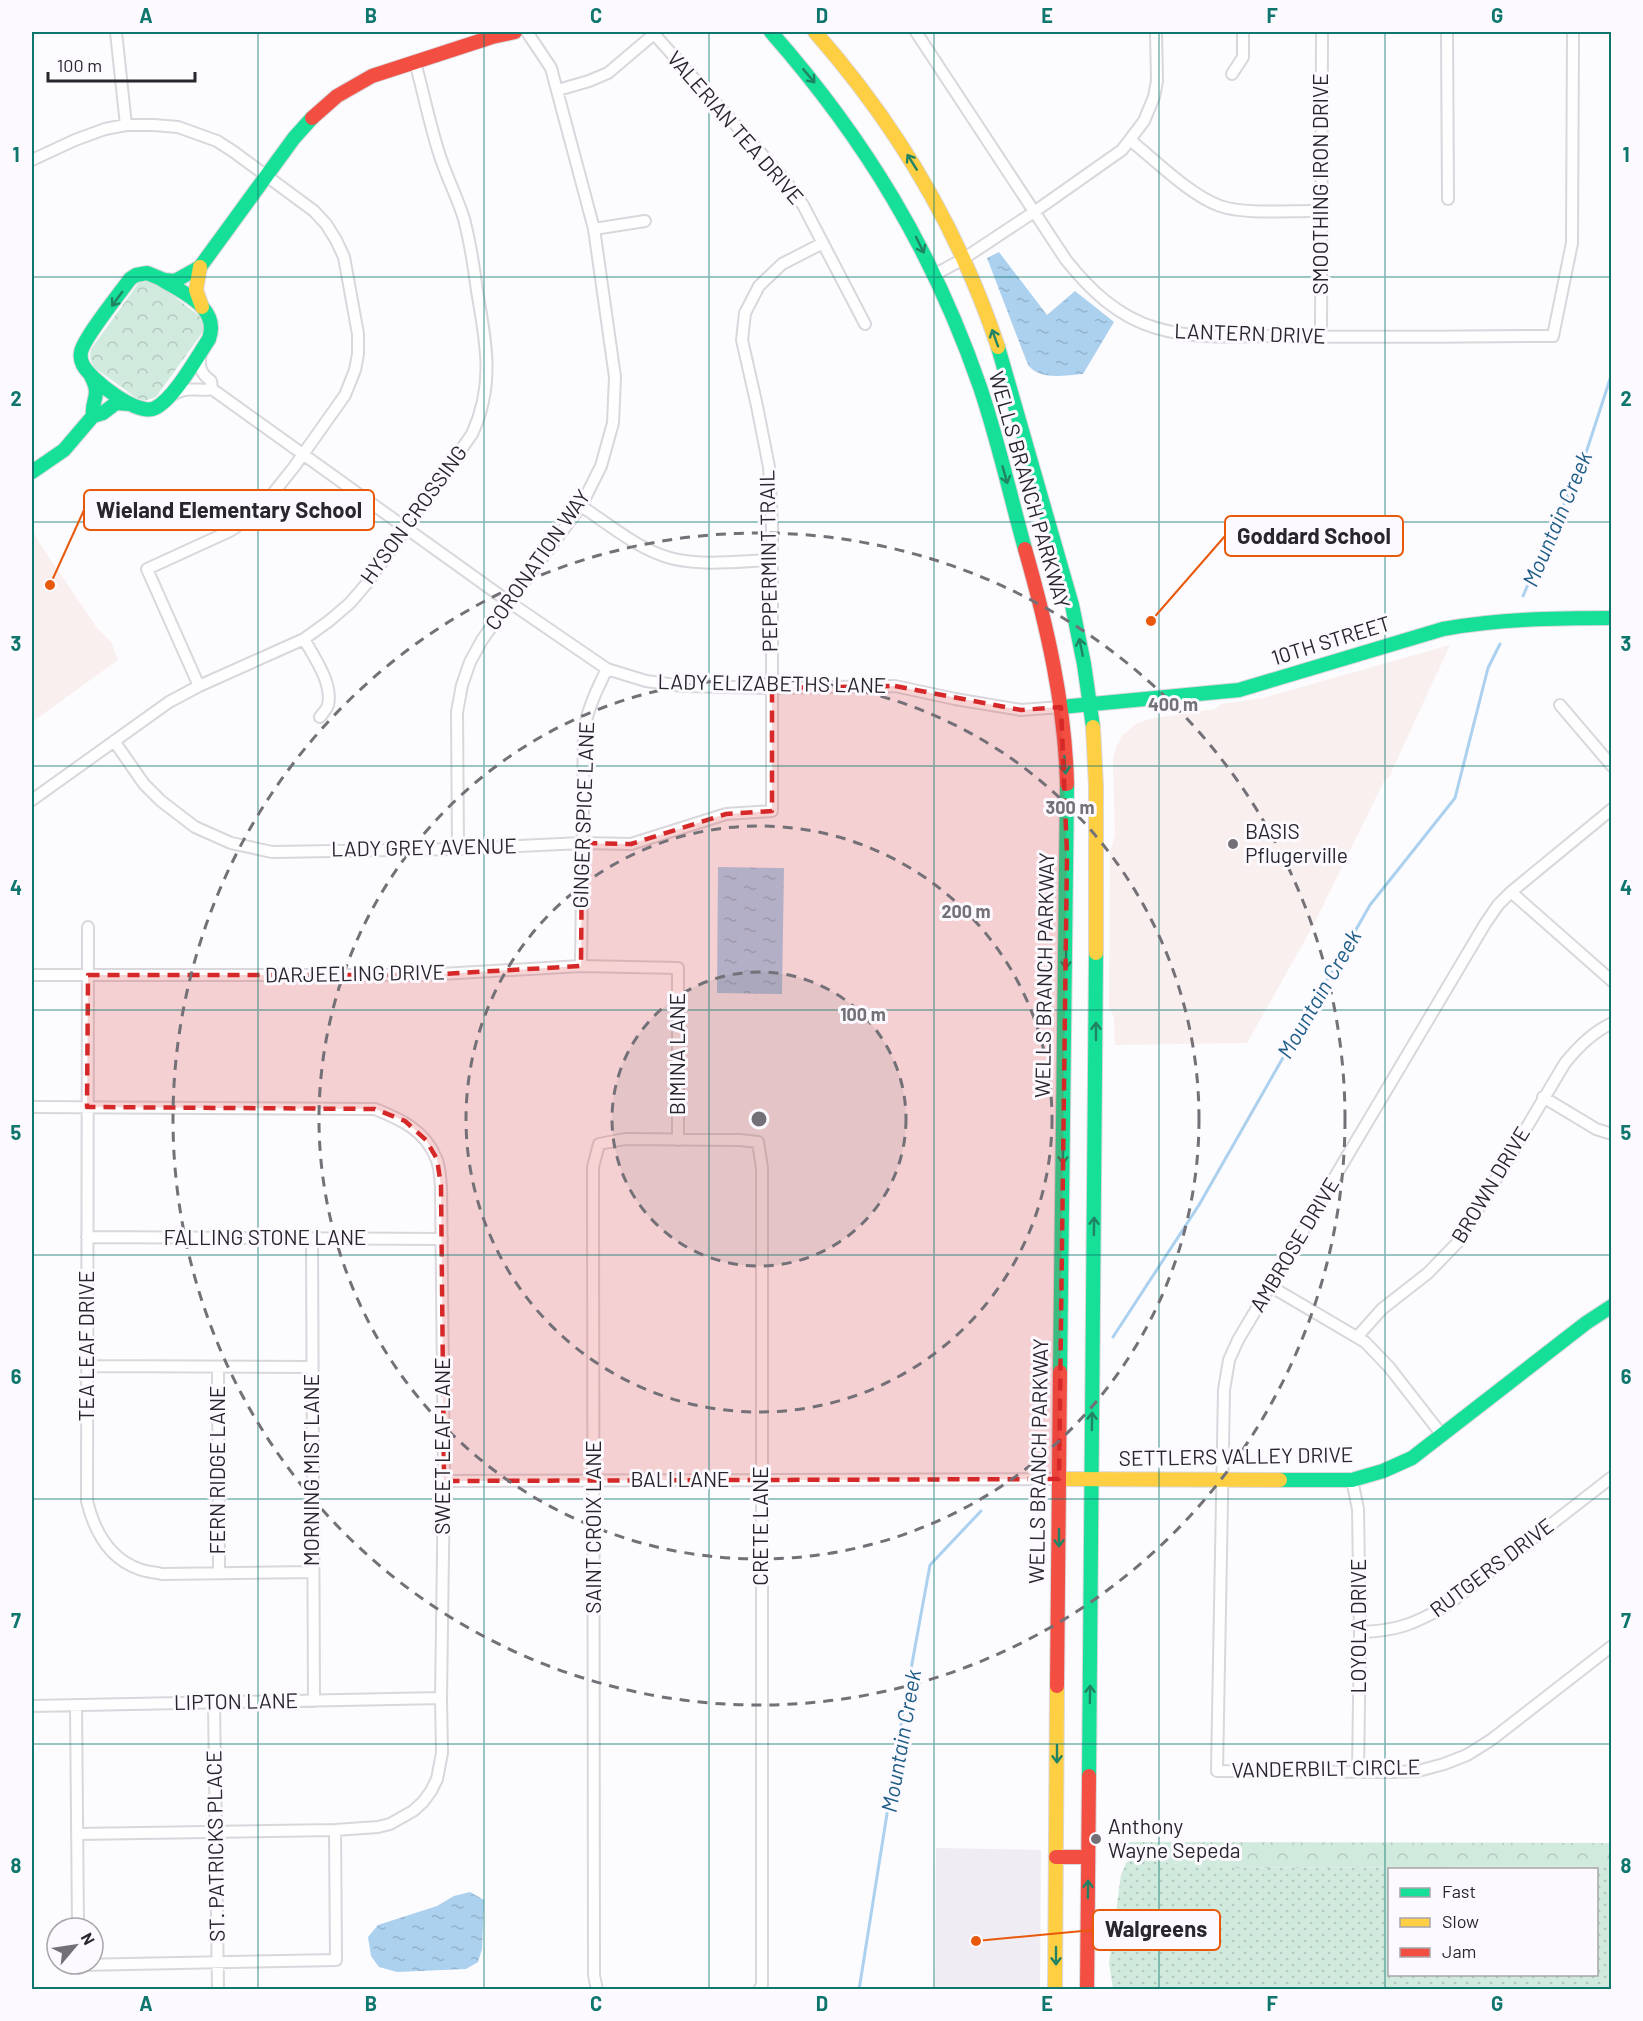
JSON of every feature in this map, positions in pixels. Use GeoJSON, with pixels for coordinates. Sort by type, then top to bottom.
{"type":"FeatureCollection","features":[{"type":"Feature","properties":{"kind":"main road"},"geometry":{"type":"LineString","coordinates":[[161,279],[178,280],[192,269],[200,267],[294,138],[338,95],[386,71],[465,47],[496,33],[509,35],[515,32]]}},
{"type":"Feature","properties":{"kind":"main road","name":"WELLS BRANCH PARKWAY"},"geometry":{"type":"LineString","coordinates":[[771,32],[810,75],[846,121],[870,158],[910,225],[963,342],[979,386],[1046,626],[1061,706],[1067,783],[1067,854],[1055,1989]]}},
{"type":"Feature","properties":{"kind":"main road","name":"WELLS BRANCH PARKWAY"},"geometry":{"type":"LineString","coordinates":[[815,32],[865,91],[895,134],[928,188],[963,258],[984,308],[1000,352],[1071,603],[1090,705],[1096,767],[1097,844],[1087,1989]]}},
{"type":"Feature","properties":{"kind":"main road"},"geometry":{"type":"LineString","coordinates":[[91,375],[130,404],[143,410],[151,410],[168,398],[213,331],[210,315],[197,300],[195,291],[201,275],[200,267]]}},
{"type":"Feature","properties":{"kind":"main road"},"geometry":{"type":"LineString","coordinates":[[93,416],[92,408],[97,401],[98,394],[97,385],[82,365],[81,351],[130,279],[137,274],[153,274],[203,308]]}},
{"type":"Feature","properties":{"kind":"main road"},"geometry":{"type":"LineString","coordinates":[[32,471],[64,450],[93,416],[101,415],[111,404],[120,402],[130,404]]}},
{"type":"Feature","properties":{"kind":"main road","name":"10TH STREET"},"geometry":{"type":"LineString","coordinates":[[1061,706],[1239,690],[1470,623],[1517,618],[1611,618]]}},
{"type":"Feature","properties":{"kind":"main road","name":"SETTLERS VALLEY DRIVE"},"geometry":{"type":"LineString","coordinates":[[1059,1479],[1352,1480],[1383,1471],[1412,1458],[1611,1306]]}},
{"type":"Feature","properties":{"kind":"main road"},"geometry":{"type":"LineString","coordinates":[[1056,1857],[1088,1857]]}},
{"type":"Feature","properties":{"kind":"street"},"geometry":{"type":"LineString","coordinates":[[116,32],[126,125]]}},
{"type":"Feature","properties":{"kind":"street","name":"CORONATION WAY"},"geometry":{"type":"LineString","coordinates":[[458,849],[458,712],[462,685],[470,662],[509,602],[581,506],[602,466],[613,423],[615,377],[594,229],[551,68],[527,32]]}},
{"type":"Feature","properties":{"kind":"street","name":"LANTERN DRIVE"},"geometry":{"type":"LineString","coordinates":[[916,32],[1066,260],[1084,283],[1100,298],[1132,319],[1154,328],[1184,335],[1321,337],[1553,336],[1572,243],[1573,32]]}},
{"type":"Feature","properties":{"kind":"street"},"geometry":{"type":"LineString","coordinates":[[934,275],[1034,212],[1118,153],[1130,140],[1144,121],[1154,97],[1156,32]]}},
{"type":"Feature","properties":{"kind":"street"},"geometry":{"type":"LineString","coordinates":[[1232,74],[1243,57],[1243,32]]}},
{"type":"Feature","properties":{"kind":"street","name":"SMOOTHING IRON DRIVE"},"geometry":{"type":"LineString","coordinates":[[1321,337],[1322,32]]}},
{"type":"Feature","properties":{"kind":"street"},"geometry":{"type":"LineString","coordinates":[[1447,32],[1448,199]]}},
{"type":"Feature","properties":{"kind":"street","name":"VALERIAN TEA DRIVE"},"geometry":{"type":"LineString","coordinates":[[558,90],[608,73],[654,34],[785,180],[803,205],[865,324]]}},
{"type":"Feature","properties":{"kind":"street","name":"HYSON CROSSING"},"geometry":{"type":"LineString","coordinates":[[32,800],[169,702],[198,686],[304,639],[330,621],[368,582],[472,434],[486,395],[487,347],[469,239],[439,152],[415,62]]}},
{"type":"Feature","properties":{"kind":"street"},"geometry":{"type":"LineString","coordinates":[[32,160],[91,134],[126,125],[154,124],[177,127],[217,141],[314,211],[336,240],[344,257],[358,334],[358,354],[349,387],[269,500],[245,523],[147,569],[198,686]]}},
{"type":"Feature","properties":{"kind":"street"},"geometry":{"type":"LineString","coordinates":[[1130,140],[1189,188],[1206,200],[1220,206],[1241,210],[1321,211]]}},
{"type":"Feature","properties":{"kind":"street"},"geometry":{"type":"LineString","coordinates":[[594,229],[645,220]]}},
{"type":"Feature","properties":{"kind":"street","name":"PEPPERMINT TRAIL"},"geometry":{"type":"LineString","coordinates":[[772,811],[772,524],[769,467],[758,406],[742,340],[745,314],[759,286],[782,264],[823,243]]}},
{"type":"Feature","properties":{"kind":"street"},"geometry":{"type":"LineString","coordinates":[[168,398],[186,388],[212,389],[210,381],[200,369],[201,351]]}},
{"type":"Feature","properties":{"kind":"street","name":"LADY ELIZABETHS LANE"},"geometry":{"type":"LineString","coordinates":[[212,389],[509,602],[607,669],[646,681],[683,686],[772,688],[895,686],[1021,710],[1061,706]]}},
{"type":"Feature","properties":{"kind":"street"},"geometry":{"type":"LineString","coordinates":[[581,506],[640,545],[672,558],[704,562],[772,560]]}},
{"type":"Feature","properties":{"kind":"street"},"geometry":{"type":"LineString","coordinates":[[304,639],[328,687],[328,706],[320,717]]}},
{"type":"Feature","properties":{"kind":"street","name":"GINGER SPICE LANE"},"geometry":{"type":"LineString","coordinates":[[581,966],[584,730],[591,703],[607,669]]}},
{"type":"Feature","properties":{"kind":"street"},"geometry":{"type":"LineString","coordinates":[[1560,705],[1611,766]]}},
{"type":"Feature","properties":{"kind":"street","name":"LADY GREY AVENUE"},"geometry":{"type":"LineString","coordinates":[[114,741],[144,784],[161,801],[195,827],[231,843],[272,852],[458,849],[582,843],[631,844],[726,814],[772,811]]}},
{"type":"Feature","properties":{"kind":"street","name":"AMBROSE DRIVE"},"geometry":{"type":"LineString","coordinates":[[1217,1771],[1224,1390],[1226,1371],[1238,1340],[1498,905],[1611,809]]}},
{"type":"Feature","properties":{"kind":"street"},"geometry":{"type":"LineString","coordinates":[[1511,892],[1611,981]]}},
{"type":"Feature","properties":{"kind":"street","name":"TEA LEAF DRIVE"},"geometry":{"type":"LineString","coordinates":[[88,927],[87,1501],[92,1521],[101,1540],[117,1557],[138,1569],[162,1574],[312,1572]]}},
{"type":"Feature","properties":{"kind":"street","name":"DARJEELING DRIVE"},"geometry":{"type":"LineString","coordinates":[[32,975],[424,975],[581,966],[678,968]]}},
{"type":"Feature","properties":{"kind":"street","name":"BIMINA LANE"},"geometry":{"type":"LineString","coordinates":[[678,968],[678,1140]]}},
{"type":"Feature","properties":{"kind":"street","name":"BROWN DRIVE"},"geometry":{"type":"LineString","coordinates":[[1357,1337],[1382,1309],[1449,1254],[1565,1063],[1580,1045],[1611,1023]]}},
{"type":"Feature","properties":{"kind":"street"},"geometry":{"type":"LineString","coordinates":[[1543,1097],[1596,1129],[1611,1134]]}},
{"type":"Feature","properties":{"kind":"street","name":"SWEET LEAF LANE"},"geometry":{"type":"LineString","coordinates":[[32,1107],[375,1109],[405,1121],[426,1140],[437,1159],[441,1186],[444,1481],[442,1753],[437,1779],[423,1803],[390,1824],[378,1827],[335,1830],[77,1834]]}},
{"type":"Feature","properties":{"kind":"street","name":"SAINT CROIX LANE"},"geometry":{"type":"LineString","coordinates":[[597,1989],[594,1975],[593,1167],[599,1144],[625,1140],[678,1140]]}},
{"type":"Feature","properties":{"kind":"street","name":"CRETE LANE"},"geometry":{"type":"LineString","coordinates":[[678,1140],[758,1142],[762,1168],[760,1480],[762,1985],[759,1989]]}},
{"type":"Feature","properties":{"kind":"street","name":"FALLING STONE LANE"},"geometry":{"type":"LineString","coordinates":[[87,1237],[442,1239]]}},
{"type":"Feature","properties":{"kind":"street","name":"MORNING MIST LANE"},"geometry":{"type":"LineString","coordinates":[[312,1239],[314,1701]]}},
{"type":"Feature","properties":{"kind":"street"},"geometry":{"type":"LineString","coordinates":[[1270,1286],[1357,1337],[1389,1367],[1442,1435]]}},
{"type":"Feature","properties":{"kind":"street"},"geometry":{"type":"LineString","coordinates":[[87,1366],[312,1367]]}},
{"type":"Feature","properties":{"kind":"street","name":"FERN RIDGE LANE"},"geometry":{"type":"LineString","coordinates":[[218,1367],[219,1573]]}},
{"type":"Feature","properties":{"kind":"street","name":"RUTGERS DRIVE"},"geometry":{"type":"LineString","coordinates":[[1360,1632],[1385,1631],[1404,1626],[1422,1620],[1446,1606],[1611,1477]]}},
{"type":"Feature","properties":{"kind":"street","name":"BALI LANE"},"geometry":{"type":"LineString","coordinates":[[444,1481],[1059,1479]]}},
{"type":"Feature","properties":{"kind":"street","name":"LOYOLA DRIVE"},"geometry":{"type":"LineString","coordinates":[[1352,1480],[1358,1509],[1360,1632],[1358,1772]]}},
{"type":"Feature","properties":{"kind":"street","name":"VANDERBILT CIRCLE"},"geometry":{"type":"LineString","coordinates":[[1217,1771],[1418,1771],[1444,1764],[1467,1755],[1491,1740],[1611,1646]]}},
{"type":"Feature","properties":{"kind":"street","name":"LIPTON LANE"},"geometry":{"type":"LineString","coordinates":[[32,1706],[441,1698]]}},
{"type":"Feature","properties":{"kind":"street","name":"ST. PATRICKS PLACE"},"geometry":{"type":"LineString","coordinates":[[214,1702],[218,1989]]}},
{"type":"Feature","properties":{"kind":"street"},"geometry":{"type":"LineString","coordinates":[[76,1705],[78,1916]]}},
{"type":"Feature","properties":{"kind":"street"},"geometry":{"type":"LineString","coordinates":[[105,1964],[336,1960],[335,1830]]}},
{"type":"Feature","properties":{"kind":"highlighted area"},"geometry":{"type":"Polygon","coordinates":[[[895,686],[1021,710],[1061,707],[1067,854],[1059,1479],[444,1481],[441,1186],[437,1159],[426,1140],[405,1121],[375,1109],[87,1107],[88,975],[424,975],[581,966],[582,843],[631,844],[726,814],[772,811],[772,688],[895,686]]]}},
{"type":"Feature","properties":{"kind":"shaded area"},"geometry":{"type":"Polygon","coordinates":[[[32,528],[38,541],[97,628],[111,642],[118,660],[32,722],[32,528]]]}},
{"type":"Feature","properties":{"kind":"shaded area","name":"BASIS Pflugerville"},"geometry":{"type":"Polygon","coordinates":[[[1450,645],[1389,777],[1384,781],[1314,924],[1247,1043],[1115,1045],[1114,1017],[1109,1008],[1110,851],[1115,836],[1113,760],[1121,737],[1136,724],[1149,719],[1215,709],[1221,704],[1263,698],[1450,645]]]}},
{"type":"Feature","properties":{"kind":"shaded area"},"geometry":{"type":"Polygon","coordinates":[[[936,1848],[1041,1850],[1040,1989],[935,1989],[936,1848]]]}},
{"type":"Feature","properties":{"kind":"green space"},"geometry":{"type":"Polygon","coordinates":[[[143,280],[157,283],[202,318],[205,329],[156,397],[144,401],[95,368],[90,357],[91,349],[143,280]]]}},
{"type":"Feature","properties":{"kind":"green space"},"geometry":{"type":"Polygon","coordinates":[[[1118,1842],[1611,1843],[1611,1866],[1211,1868],[1132,1858],[1118,1842]]]}},
{"type":"Feature","properties":{"kind":"green space"},"geometry":{"type":"Polygon","coordinates":[[[1132,1858],[1211,1868],[1611,1866],[1611,1989],[1113,1989],[1109,1963],[1121,1875],[1126,1863],[1132,1858]]]}},
{"type":"Feature","properties":{"kind":"water"},"geometry":{"type":"Polygon","coordinates":[[[999,252],[1047,315],[1075,291],[1114,322],[1083,374],[1046,375],[1033,370],[1028,365],[987,258],[999,252]]]}},
{"type":"Feature","properties":{"kind":"water"},"geometry":{"type":"Polygon","coordinates":[[[718,867],[784,868],[782,994],[717,993],[718,867]]]}},
{"type":"Feature","properties":{"kind":"water"},"geometry":{"type":"Polygon","coordinates":[[[470,1892],[484,1900],[482,1949],[478,1962],[466,1969],[397,1972],[379,1967],[371,1956],[368,1937],[378,1925],[437,1906],[454,1896],[470,1892]]]}},
{"type":"Feature","properties":{"kind":"waterway","name":"Mountain Creek"},"geometry":{"type":"LineString","coordinates":[[1523,596],[1584,459],[1612,373]]}},
{"type":"Feature","properties":{"kind":"waterway","name":"Mountain Creek"},"geometry":{"type":"LineString","coordinates":[[1113,1337],[1199,1205],[1370,905],[1455,798],[1488,668],[1500,644]]}},
{"type":"Feature","properties":{"kind":"waterway","name":"Mountain Creek"},"geometry":{"type":"LineString","coordinates":[[859,1990],[903,1713],[930,1565],[981,1511]]}},
{"type":"Feature","properties":{"kind":"traffic: fast"},"geometry":{"type":"LineString","coordinates":[[771,32],[837,113],[866,155],[918,243],[941,289],[980,387],[1025,549]]}},
{"type":"Feature","properties":{"kind":"traffic: fast"},"geometry":{"type":"LineString","coordinates":[[161,279],[197,302],[209,318],[211,328],[209,339],[170,396],[155,408],[147,409],[116,396],[88,372],[82,363],[81,356],[88,337],[130,279],[136,275],[147,273],[164,280],[175,281],[200,267],[294,138],[312,118]]}},
{"type":"Feature","properties":{"kind":"traffic: fast"},"geometry":{"type":"LineString","coordinates":[[998,347],[1072,605],[1084,664],[1093,727]]}},
{"type":"Feature","properties":{"kind":"traffic: fast"},"geometry":{"type":"LineString","coordinates":[[91,376],[96,389],[93,416]]}},
{"type":"Feature","properties":{"kind":"traffic: fast"},"geometry":{"type":"LineString","coordinates":[[32,472],[64,450],[93,416],[103,413],[116,403],[130,404]]}},
{"type":"Feature","properties":{"kind":"traffic: fast"},"geometry":{"type":"LineString","coordinates":[[1061,707],[1239,690],[1443,629],[1527,620],[1612,618]]}},
{"type":"Feature","properties":{"kind":"traffic: fast"},"geometry":{"type":"LineString","coordinates":[[1060,1372],[1067,784]]}},
{"type":"Feature","properties":{"kind":"traffic: fast"},"geometry":{"type":"LineString","coordinates":[[1089,1776],[1096,953]]}},
{"type":"Feature","properties":{"kind":"traffic: fast"},"geometry":{"type":"LineString","coordinates":[[1280,1480],[1352,1480],[1383,1471],[1412,1458],[1586,1323],[1612,1306]]}},
{"type":"Feature","properties":{"kind":"traffic: slow"},"geometry":{"type":"LineString","coordinates":[[815,32],[873,104],[923,180],[964,262],[998,347]]}},
{"type":"Feature","properties":{"kind":"traffic: slow"},"geometry":{"type":"LineString","coordinates":[[200,267],[196,290],[202,307]]}},
{"type":"Feature","properties":{"kind":"traffic: slow"},"geometry":{"type":"LineString","coordinates":[[1093,727],[1096,786],[1096,953]]}},
{"type":"Feature","properties":{"kind":"traffic: slow"},"geometry":{"type":"LineString","coordinates":[[1059,1479],[1280,1480]]}},
{"type":"Feature","properties":{"kind":"traffic: slow"},"geometry":{"type":"LineString","coordinates":[[1055,1990],[1057,1686]]}},
{"type":"Feature","properties":{"kind":"traffic: jam"},"geometry":{"type":"LineString","coordinates":[[312,118],[337,96],[372,76],[492,37],[515,32]]}},
{"type":"Feature","properties":{"kind":"traffic: jam"},"geometry":{"type":"LineString","coordinates":[[1025,549],[1054,665],[1063,724],[1067,784]]}},
{"type":"Feature","properties":{"kind":"traffic: jam"},"geometry":{"type":"LineString","coordinates":[[1057,1686],[1060,1372]]}},
{"type":"Feature","properties":{"kind":"traffic: jam"},"geometry":{"type":"LineString","coordinates":[[1087,1990],[1089,1776]]}},
{"type":"Feature","properties":{"kind":"traffic: jam"},"geometry":{"type":"LineString","coordinates":[[1056,1857],[1088,1857]]}},
{"type":"Feature","properties":{"kind":"place","name":"Wieland Elementary School"},"geometry":{"type":"Point","coordinates":[50,585]}},
{"type":"Feature","properties":{"kind":"place","name":"Goddard School"},"geometry":{"type":"Point","coordinates":[1151,621]}},
{"type":"Feature","properties":{"kind":"place","name":"BASIS Pflugerville"},"geometry":{"type":"Point","coordinates":[1233,844]}},
{"type":"Feature","properties":{"kind":"place","name":"Anthony Wayne Sepeda"},"geometry":{"type":"Point","coordinates":[1096,1839]}},
{"type":"Feature","properties":{"kind":"place","name":"Walgreens"},"geometry":{"type":"Point","coordinates":[976,1941]}}]}
